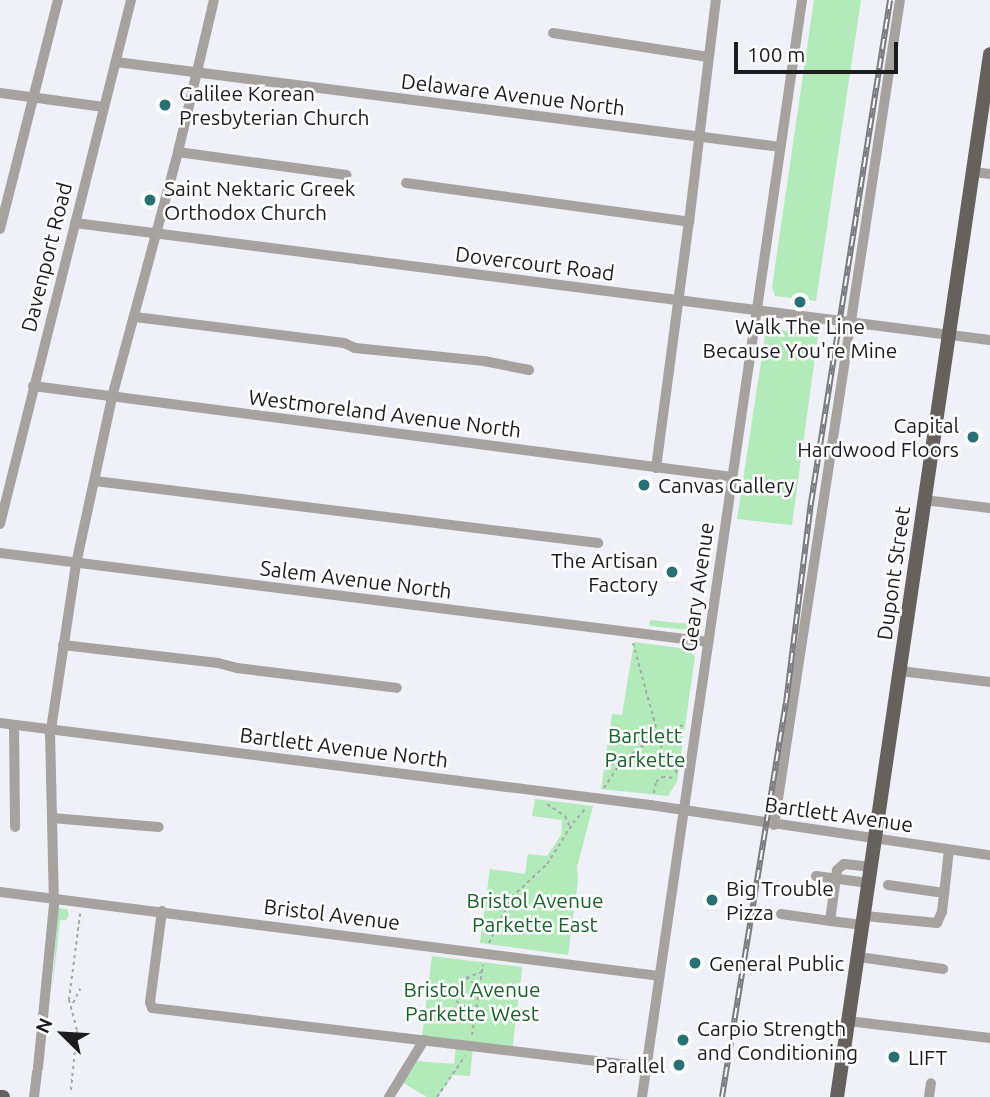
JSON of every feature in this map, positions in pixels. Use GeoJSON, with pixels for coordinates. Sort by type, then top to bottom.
{"type":"FeatureCollection","features":[{"type":"Feature","properties":{"kind":"main road","name":"Dupont Street"},"geometry":{"type":"LineString","coordinates":[[837,1097],[990,54]]}},
{"type":"Feature","properties":{"kind":"street"},"geometry":{"type":"LineString","coordinates":[[0,229],[58,0]]}},
{"type":"Feature","properties":{"kind":"street","name":"Davenport Road"},"geometry":{"type":"LineString","coordinates":[[0,524],[131,0]]}},
{"type":"Feature","properties":{"kind":"street"},"geometry":{"type":"LineString","coordinates":[[34,1097],[47,991],[52,898],[52,729],[76,564],[112,397],[157,234],[214,0]]}},
{"type":"Feature","properties":{"kind":"street"},"geometry":{"type":"LineString","coordinates":[[656,468],[716,0]]}},
{"type":"Feature","properties":{"kind":"street","name":"Geary Avenue"},"geometry":{"type":"LineString","coordinates":[[642,1097],[802,0]]}},
{"type":"Feature","properties":{"kind":"street"},"geometry":{"type":"LineString","coordinates":[[774,825],[815,572],[847,342],[900,0]]}},
{"type":"Feature","properties":{"kind":"street"},"geometry":{"type":"LineString","coordinates":[[553,33],[708,57]]}},
{"type":"Feature","properties":{"kind":"street","name":"Delaware Avenue North"},"geometry":{"type":"LineString","coordinates":[[116,62],[780,146]]}},
{"type":"Feature","properties":{"kind":"street"},"geometry":{"type":"LineString","coordinates":[[0,93],[104,107]]}},
{"type":"Feature","properties":{"kind":"street"},"geometry":{"type":"LineString","coordinates":[[178,152],[346,175]]}},
{"type":"Feature","properties":{"kind":"street"},"geometry":{"type":"LineString","coordinates":[[973,172],[990,174]]}},
{"type":"Feature","properties":{"kind":"street"},"geometry":{"type":"LineString","coordinates":[[406,183],[689,222]]}},
{"type":"Feature","properties":{"kind":"street","name":"Dovercourt Road"},"geometry":{"type":"LineString","coordinates":[[75,223],[990,340]]}},
{"type":"Feature","properties":{"kind":"street"},"geometry":{"type":"LineString","coordinates":[[135,317],[331,341],[366,350],[408,351],[484,360],[529,370]]}},
{"type":"Feature","properties":{"kind":"street","name":"Westmoreland Avenue North"},"geometry":{"type":"LineString","coordinates":[[33,386],[732,477]]}},
{"type":"Feature","properties":{"kind":"street"},"geometry":{"type":"LineString","coordinates":[[95,481],[598,543]]}},
{"type":"Feature","properties":{"kind":"street"},"geometry":{"type":"LineString","coordinates":[[924,500],[990,508]]}},
{"type":"Feature","properties":{"kind":"street","name":"Salem Avenue North"},"geometry":{"type":"LineString","coordinates":[[0,553],[708,642]]}},
{"type":"Feature","properties":{"kind":"street"},"geometry":{"type":"LineString","coordinates":[[63,645],[205,661],[237,668],[397,688]]}},
{"type":"Feature","properties":{"kind":"street"},"geometry":{"type":"LineString","coordinates":[[900,671],[990,682]]}},
{"type":"Feature","properties":{"kind":"street","name":"Bartlett Avenue North"},"geometry":{"type":"LineString","coordinates":[[0,723],[684,810]]}},
{"type":"Feature","properties":{"kind":"street"},"geometry":{"type":"LineString","coordinates":[[14,725],[15,827]]}},
{"type":"Feature","properties":{"kind":"street","name":"Bartlett Avenue"},"geometry":{"type":"LineString","coordinates":[[684,810],[990,855]]}},
{"type":"Feature","properties":{"kind":"street"},"geometry":{"type":"LineString","coordinates":[[52,818],[159,827]]}},
{"type":"Feature","properties":{"kind":"street"},"geometry":{"type":"LineString","coordinates":[[781,914],[830,921],[932,924],[940,918],[949,850]]}},
{"type":"Feature","properties":{"kind":"street"},"geometry":{"type":"LineString","coordinates":[[830,921],[838,867],[844,864],[872,867]]}},
{"type":"Feature","properties":{"kind":"street"},"geometry":{"type":"LineString","coordinates":[[816,876],[870,883]]}},
{"type":"Feature","properties":{"kind":"street"},"geometry":{"type":"LineString","coordinates":[[888,885],[944,893]]}},
{"type":"Feature","properties":{"kind":"street","name":"Bristol Avenue"},"geometry":{"type":"LineString","coordinates":[[0,892],[659,976]]}},
{"type":"Feature","properties":{"kind":"street"},"geometry":{"type":"LineString","coordinates":[[162,911],[150,1002],[152,1008],[646,1067]]}},
{"type":"Feature","properties":{"kind":"street"},"geometry":{"type":"LineString","coordinates":[[859,957],[943,970]]}},
{"type":"Feature","properties":{"kind":"street"},"geometry":{"type":"LineString","coordinates":[[849,1021],[990,1038]]}},
{"type":"Feature","properties":{"kind":"street"},"geometry":{"type":"LineString","coordinates":[[389,1097],[424,1040]]}},
{"type":"Feature","properties":{"kind":"street"},"geometry":{"type":"LineString","coordinates":[[929,1097],[931,1083]]}},
{"type":"Feature","properties":{"kind":"path"},"geometry":{"type":"LineString","coordinates":[[632,640],[658,736],[666,758],[679,777],[662,777],[656,782],[653,797]]}},
{"type":"Feature","properties":{"kind":"path"},"geometry":{"type":"LineString","coordinates":[[488,946],[508,902],[523,883],[547,864],[570,828],[625,758],[658,736],[687,724]]}},
{"type":"Feature","properties":{"kind":"path"},"geometry":{"type":"LineString","coordinates":[[542,801],[565,816],[570,828]]}},
{"type":"Feature","properties":{"kind":"path"},"geometry":{"type":"LineString","coordinates":[[71,1090],[77,1041],[72,1004],[69,1000],[81,910]]}},
{"type":"Feature","properties":{"kind":"path"},"geometry":{"type":"LineString","coordinates":[[437,1097],[471,1045],[483,960]]}},
{"type":"Feature","properties":{"kind":"path"},"geometry":{"type":"LineString","coordinates":[[481,987],[466,978],[482,972]]}},
{"type":"Feature","properties":{"kind":"path"},"geometry":{"type":"LineString","coordinates":[[72,1004],[80,989]]}},
{"type":"Feature","properties":{"kind":"path"},"geometry":{"type":"LineString","coordinates":[[456,1001],[474,1012]]}},
{"type":"Feature","properties":{"kind":"green space"},"geometry":{"type":"Polygon","coordinates":[[[814,0],[861,0],[816,301],[775,296],[772,287],[814,0]]]}},
{"type":"Feature","properties":{"kind":"green space"},"geometry":{"type":"Polygon","coordinates":[[[773,329],[818,335],[792,525],[737,519],[765,336],[773,329]]]}},
{"type":"Feature","properties":{"kind":"green space"},"geometry":{"type":"Polygon","coordinates":[[[650,620],[694,625],[693,631],[649,626],[650,620]]]}},
{"type":"Feature","properties":{"kind":"green space","name":"Bartlett Parkette"},"geometry":{"type":"Polygon","coordinates":[[[634,642],[688,649],[695,657],[677,782],[668,796],[601,789],[612,714],[622,715],[634,642]]]}},
{"type":"Feature","properties":{"kind":"green space","name":"Bristol Avenue Parkette East"},"geometry":{"type":"Polygon","coordinates":[[[535,799],[593,806],[577,867],[578,881],[568,955],[480,943],[490,869],[525,874],[528,854],[547,856],[561,835],[562,820],[532,816],[535,799]]]}},
{"type":"Feature","properties":{"kind":"green space"},"geometry":{"type":"Polygon","coordinates":[[[58,908],[67,909],[69,915],[66,920],[60,920],[52,992],[58,908]]]}},
{"type":"Feature","properties":{"kind":"green space","name":"Bristol Avenue Parkette West"},"geometry":{"type":"Polygon","coordinates":[[[432,956],[522,967],[513,1046],[422,1035],[432,956]]]}},
{"type":"Feature","properties":{"kind":"green space"},"geometry":{"type":"Polygon","coordinates":[[[456,1047],[473,1048],[470,1076],[453,1075],[438,1097],[427,1097],[403,1083],[417,1061],[454,1064],[456,1047]]]}},
{"type":"Feature","properties":{"kind":"railway"},"geometry":{"type":"LineString","coordinates":[[722,1097],[786,703],[811,503],[890,0]]}},
{"type":"Feature","properties":{"kind":"place","name":"Galilee Korean Presbyterian Church"},"geometry":{"type":"Point","coordinates":[165,105]}},
{"type":"Feature","properties":{"kind":"place","name":"Saint Nektaric Greek Orthodox Church"},"geometry":{"type":"Point","coordinates":[150,200]}},
{"type":"Feature","properties":{"kind":"place","name":"Walk The Line Because You're Mine"},"geometry":{"type":"Point","coordinates":[800,302]}},
{"type":"Feature","properties":{"kind":"place","name":"Capital Hardwood Floors"},"geometry":{"type":"Point","coordinates":[973,437]}},
{"type":"Feature","properties":{"kind":"place","name":"Canvas Gallery"},"geometry":{"type":"Point","coordinates":[644,485]}},
{"type":"Feature","properties":{"kind":"place","name":"The Artisan Factory"},"geometry":{"type":"Point","coordinates":[672,572]}},
{"type":"Feature","properties":{"kind":"place","name":"Big Trouble Pizza"},"geometry":{"type":"Point","coordinates":[712,900]}},
{"type":"Feature","properties":{"kind":"place","name":"General Public"},"geometry":{"type":"Point","coordinates":[695,963]}},
{"type":"Feature","properties":{"kind":"place","name":"Carpio Strength and Conditioning"},"geometry":{"type":"Point","coordinates":[683,1040]}},
{"type":"Feature","properties":{"kind":"place","name":"LIFT"},"geometry":{"type":"Point","coordinates":[894,1057]}},
{"type":"Feature","properties":{"kind":"place","name":"Parallel"},"geometry":{"type":"Point","coordinates":[679,1065]}}]}
